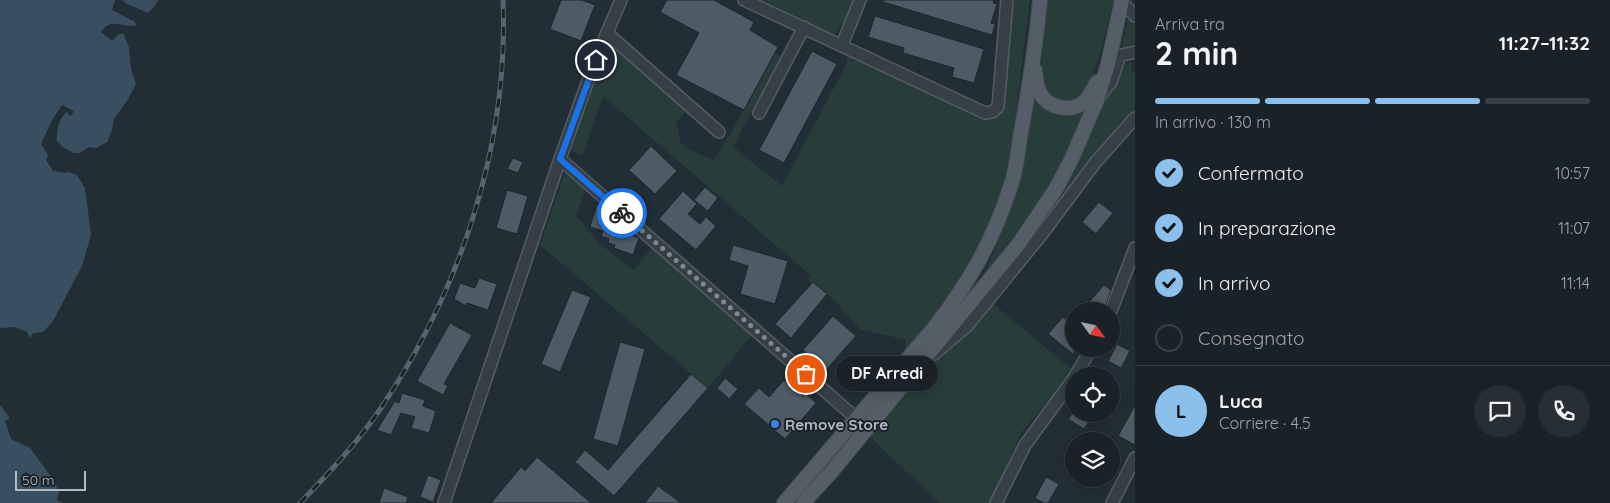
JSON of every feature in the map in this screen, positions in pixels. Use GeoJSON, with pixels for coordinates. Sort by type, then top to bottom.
{"type":"FeatureCollection","features":[{"type":"Feature","properties":{"kind":"main road"},"geometry":{"type":"LineString","coordinates":[[784,503],[857,419],[956,299],[982,258],[1012,182],[1040,0]]}},
{"type":"Feature","properties":{"kind":"main road"},"geometry":{"type":"LineString","coordinates":[[802,503],[832,470],[1018,245],[1038,217],[1072,158],[1097,100],[1112,59],[1122,1]]}},
{"type":"Feature","properties":{"kind":"main road"},"geometry":{"type":"LineString","coordinates":[[1033,54],[1039,91],[1044,99],[1061,108],[1070,108],[1084,102],[1112,59]]}},
{"type":"Feature","properties":{"kind":"street"},"geometry":{"type":"LineString","coordinates":[[444,503],[560,159],[621,0]]}},
{"type":"Feature","properties":{"kind":"street"},"geometry":{"type":"LineString","coordinates":[[744,0],[985,113],[992,112],[998,107],[1007,0]]}},
{"type":"Feature","properties":{"kind":"street"},"geometry":{"type":"LineString","coordinates":[[842,45],[860,0]]}},
{"type":"Feature","properties":{"kind":"street"},"geometry":{"type":"LineString","coordinates":[[1122,1],[1135,16]]}},
{"type":"Feature","properties":{"kind":"street"},"geometry":{"type":"LineString","coordinates":[[759,113],[804,27]]}},
{"type":"Feature","properties":{"kind":"street"},"geometry":{"type":"LineString","coordinates":[[607,33],[719,132]]}},
{"type":"Feature","properties":{"kind":"street"},"geometry":{"type":"LineString","coordinates":[[1112,59],[1135,52]]}},
{"type":"Feature","properties":{"kind":"street"},"geometry":{"type":"LineString","coordinates":[[912,373],[967,326],[1042,234],[1095,163],[1135,118]]}},
{"type":"Feature","properties":{"kind":"street"},"geometry":{"type":"LineString","coordinates":[[560,159],[857,419]]}},
{"type":"Feature","properties":{"kind":"street"},"geometry":{"type":"LineString","coordinates":[[1114,302],[1135,248]]}},
{"type":"Feature","properties":{"kind":"street"},"geometry":{"type":"LineString","coordinates":[[996,503],[1025,445],[1065,389]]}},
{"type":"Feature","properties":{"kind":"street"},"geometry":{"type":"LineString","coordinates":[[1112,503],[1135,458]]}},
{"type":"Feature","properties":{"kind":"green space"},"geometry":{"type":"Polygon","coordinates":[[[756,0],[854,0],[846,20],[833,36],[756,0]]]}},
{"type":"Feature","properties":{"kind":"green space"},"geometry":{"type":"Polygon","coordinates":[[[1014,0],[1030,0],[1010,162],[991,219],[979,243],[944,304],[905,351],[906,340],[860,329],[834,300],[807,279],[810,275],[603,96],[582,155],[572,151],[571,147],[599,67],[609,46],[614,46],[687,110],[677,122],[680,142],[692,151],[714,160],[775,53],[781,57],[733,147],[782,186],[848,61],[846,59],[848,54],[851,55],[853,61],[863,61],[990,120],[999,116],[1003,106],[1014,0]]]}},
{"type":"Feature","properties":{"kind":"green space"},"geometry":{"type":"Polygon","coordinates":[[[1046,0],[1114,0],[1088,89],[1076,101],[1064,104],[1047,96],[1040,77],[1046,0]]]}},
{"type":"Feature","properties":{"kind":"green space"},"geometry":{"type":"Polygon","coordinates":[[[1128,18],[1135,24],[1135,44],[1121,50],[1128,18]]]}},
{"type":"Feature","properties":{"kind":"green space"},"geometry":{"type":"Polygon","coordinates":[[[1132,62],[1131,70],[1135,73],[1135,110],[1087,167],[1042,230],[1017,255],[1079,160],[1104,99],[1121,65],[1132,62]]]}},
{"type":"Feature","properties":{"kind":"green space"},"geometry":{"type":"Polygon","coordinates":[[[1034,98],[1044,107],[1055,113],[1069,114],[1084,110],[1086,114],[1061,168],[1032,216],[979,282],[990,261],[1007,216],[1034,98]]]}},
{"type":"Feature","properties":{"kind":"green space"},"geometry":{"type":"Polygon","coordinates":[[[566,170],[586,188],[576,216],[599,243],[633,270],[653,247],[753,334],[708,388],[540,245],[566,170]]]}},
{"type":"Feature","properties":{"kind":"green space"},"geometry":{"type":"Polygon","coordinates":[[[991,302],[1069,367],[1065,367],[1065,382],[1021,433],[991,503],[939,503],[868,435],[931,361],[991,302]]]}},
{"type":"Feature","properties":{"kind":"water"},"geometry":{"type":"Polygon","coordinates":[[[0,0],[115,0],[112,10],[135,22],[136,26],[112,24],[104,27],[101,32],[112,41],[123,33],[129,47],[131,69],[136,84],[114,119],[107,142],[96,148],[89,147],[80,153],[74,153],[64,148],[57,141],[59,125],[66,112],[71,116],[74,111],[62,105],[51,122],[41,144],[48,155],[46,160],[53,171],[69,172],[77,175],[85,188],[91,235],[82,266],[53,321],[43,332],[33,333],[30,338],[27,332],[15,327],[0,328],[0,0]]]}},
{"type":"Feature","properties":{"kind":"water"},"geometry":{"type":"Polygon","coordinates":[[[123,0],[158,0],[148,13],[125,3],[123,0]]]}},
{"type":"Feature","properties":{"kind":"water"},"geometry":{"type":"Polygon","coordinates":[[[0,405],[10,418],[5,421],[11,439],[30,448],[55,482],[59,493],[57,500],[64,503],[0,503],[0,405]]]}},
{"type":"Feature","properties":{"kind":"building"},"geometry":{"type":"Polygon","coordinates":[[[561,0],[582,0],[595,5],[581,41],[550,29],[561,0]]]}},
{"type":"Feature","properties":{"kind":"building"},"geometry":{"type":"Polygon","coordinates":[[[667,0],[714,0],[754,22],[750,30],[778,47],[744,110],[676,75],[699,33],[660,12],[667,0]]]}},
{"type":"Feature","properties":{"kind":"building"},"geometry":{"type":"Polygon","coordinates":[[[883,0],[994,0],[993,3],[997,4],[991,23],[995,24],[992,35],[883,2],[883,0]]]}},
{"type":"Feature","properties":{"kind":"building"},"geometry":{"type":"Polygon","coordinates":[[[875,16],[984,49],[974,83],[952,77],[954,68],[903,53],[904,48],[868,37],[875,16]]]}},
{"type":"Feature","properties":{"kind":"building"},"geometry":{"type":"Polygon","coordinates":[[[812,51],[837,64],[784,163],[759,150],[812,51]]]}},
{"type":"Feature","properties":{"kind":"building"},"geometry":{"type":"Polygon","coordinates":[[[651,146],[677,171],[655,194],[629,170],[651,146]]]}},
{"type":"Feature","properties":{"kind":"building"},"geometry":{"type":"Polygon","coordinates":[[[513,158],[523,162],[518,173],[507,169],[513,158]]]}},
{"type":"Feature","properties":{"kind":"building"},"geometry":{"type":"Polygon","coordinates":[[[705,187],[718,198],[708,211],[694,200],[705,187]]]}},
{"type":"Feature","properties":{"kind":"building"},"geometry":{"type":"Polygon","coordinates":[[[507,190],[528,196],[517,234],[496,228],[507,190]]]}},
{"type":"Feature","properties":{"kind":"building"},"geometry":{"type":"Polygon","coordinates":[[[683,191],[697,204],[688,214],[700,224],[706,217],[716,226],[696,250],[659,219],[683,191]]]}},
{"type":"Feature","properties":{"kind":"building"},"geometry":{"type":"Polygon","coordinates":[[[1099,202],[1113,213],[1096,234],[1082,222],[1099,202]]]}},
{"type":"Feature","properties":{"kind":"building"},"geometry":{"type":"Polygon","coordinates":[[[597,204],[609,212],[608,217],[624,225],[622,231],[639,238],[633,255],[614,248],[615,245],[608,243],[609,239],[601,236],[603,231],[590,227],[597,204]]]}},
{"type":"Feature","properties":{"kind":"building"},"geometry":{"type":"Polygon","coordinates":[[[733,245],[788,261],[775,304],[740,294],[748,266],[729,260],[733,245]]]}},
{"type":"Feature","properties":{"kind":"building"},"geometry":{"type":"Polygon","coordinates":[[[479,278],[497,284],[488,310],[467,303],[466,306],[454,299],[460,283],[475,288],[479,278]]]}},
{"type":"Feature","properties":{"kind":"building"},"geometry":{"type":"Polygon","coordinates":[[[813,282],[827,294],[791,338],[775,324],[813,282]]]}},
{"type":"Feature","properties":{"kind":"building"},"geometry":{"type":"Polygon","coordinates":[[[1104,285],[1111,290],[1107,302],[1089,302],[1104,285]]]}},
{"type":"Feature","properties":{"kind":"building"},"geometry":{"type":"Polygon","coordinates":[[[572,290],[591,297],[560,372],[541,364],[572,290]]]}},
{"type":"Feature","properties":{"kind":"building"},"geometry":{"type":"Polygon","coordinates":[[[833,316],[856,336],[826,370],[803,350],[833,316]]]}},
{"type":"Feature","properties":{"kind":"building"},"geometry":{"type":"Polygon","coordinates":[[[1063,317],[1065,319],[1065,348],[1048,334],[1063,317]]]}},
{"type":"Feature","properties":{"kind":"building"},"geometry":{"type":"Polygon","coordinates":[[[450,323],[472,335],[444,384],[448,386],[443,395],[417,381],[450,323]]]}},
{"type":"Feature","properties":{"kind":"building"},"geometry":{"type":"Polygon","coordinates":[[[620,342],[645,349],[618,446],[593,439],[620,342]]]}},
{"type":"Feature","properties":{"kind":"building"},"geometry":{"type":"Polygon","coordinates":[[[1120,346],[1130,351],[1121,368],[1108,361],[1110,358],[1120,358],[1120,346]]]}},
{"type":"Feature","properties":{"kind":"building"},"geometry":{"type":"Polygon","coordinates":[[[691,374],[708,388],[614,496],[575,462],[585,450],[608,470],[691,374]]]}},
{"type":"Feature","properties":{"kind":"building"},"geometry":{"type":"Polygon","coordinates":[[[725,378],[738,389],[729,399],[717,388],[725,378]]]}},
{"type":"Feature","properties":{"kind":"building"},"geometry":{"type":"Polygon","coordinates":[[[784,380],[803,396],[805,393],[816,403],[785,439],[744,404],[759,388],[769,397],[784,380]]]}},
{"type":"Feature","properties":{"kind":"building"},"geometry":{"type":"Polygon","coordinates":[[[402,393],[425,400],[423,406],[436,411],[429,433],[411,428],[415,417],[401,413],[391,435],[377,430],[395,401],[399,403],[402,393]]]}},
{"type":"Feature","properties":{"kind":"building"},"geometry":{"type":"Polygon","coordinates":[[[1135,405],[1135,445],[1120,437],[1120,432],[1135,405]]]}},
{"type":"Feature","properties":{"kind":"building"},"geometry":{"type":"Polygon","coordinates":[[[1073,422],[1089,422],[1084,429],[1073,422]]]}},
{"type":"Feature","properties":{"kind":"building"},"geometry":{"type":"Polygon","coordinates":[[[537,457],[591,503],[491,503],[521,467],[525,471],[537,457]]]}},
{"type":"Feature","properties":{"kind":"building"},"geometry":{"type":"Polygon","coordinates":[[[428,475],[441,480],[433,502],[420,497],[428,475]]]}},
{"type":"Feature","properties":{"kind":"building"},"geometry":{"type":"Polygon","coordinates":[[[1046,477],[1059,484],[1048,503],[1044,503],[1035,498],[1046,477]]]}},
{"type":"Feature","properties":{"kind":"building"},"geometry":{"type":"Polygon","coordinates":[[[658,486],[681,503],[645,503],[658,486]]]}},
{"type":"Feature","properties":{"kind":"building"},"geometry":{"type":"Polygon","coordinates":[[[384,488],[408,497],[406,503],[379,503],[384,488]]]}},
{"type":"Feature","properties":{"kind":"railway"},"geometry":{"type":"LineString","coordinates":[[300,503],[353,445],[381,408],[435,314],[456,265],[474,213],[488,161],[498,108],[503,54],[503,0]]}},
{"type":"Feature","properties":{"kind":"way so far"},"geometry":{"type":"LineString","coordinates":[[622,213],[806,374]]}},
{"type":"Feature","properties":{"kind":"place","name":"DF Arredi"},"geometry":{"type":"Point","coordinates":[806,374]}},
{"type":"Feature","properties":{"kind":"place","name":"Remove Store"},"geometry":{"type":"Point","coordinates":[775,424]}},
{"type":"Feature","properties":{"kind":"route"},"geometry":{"type":"LineString","coordinates":[[596,60],[560,159],[622,213]]}}]}
